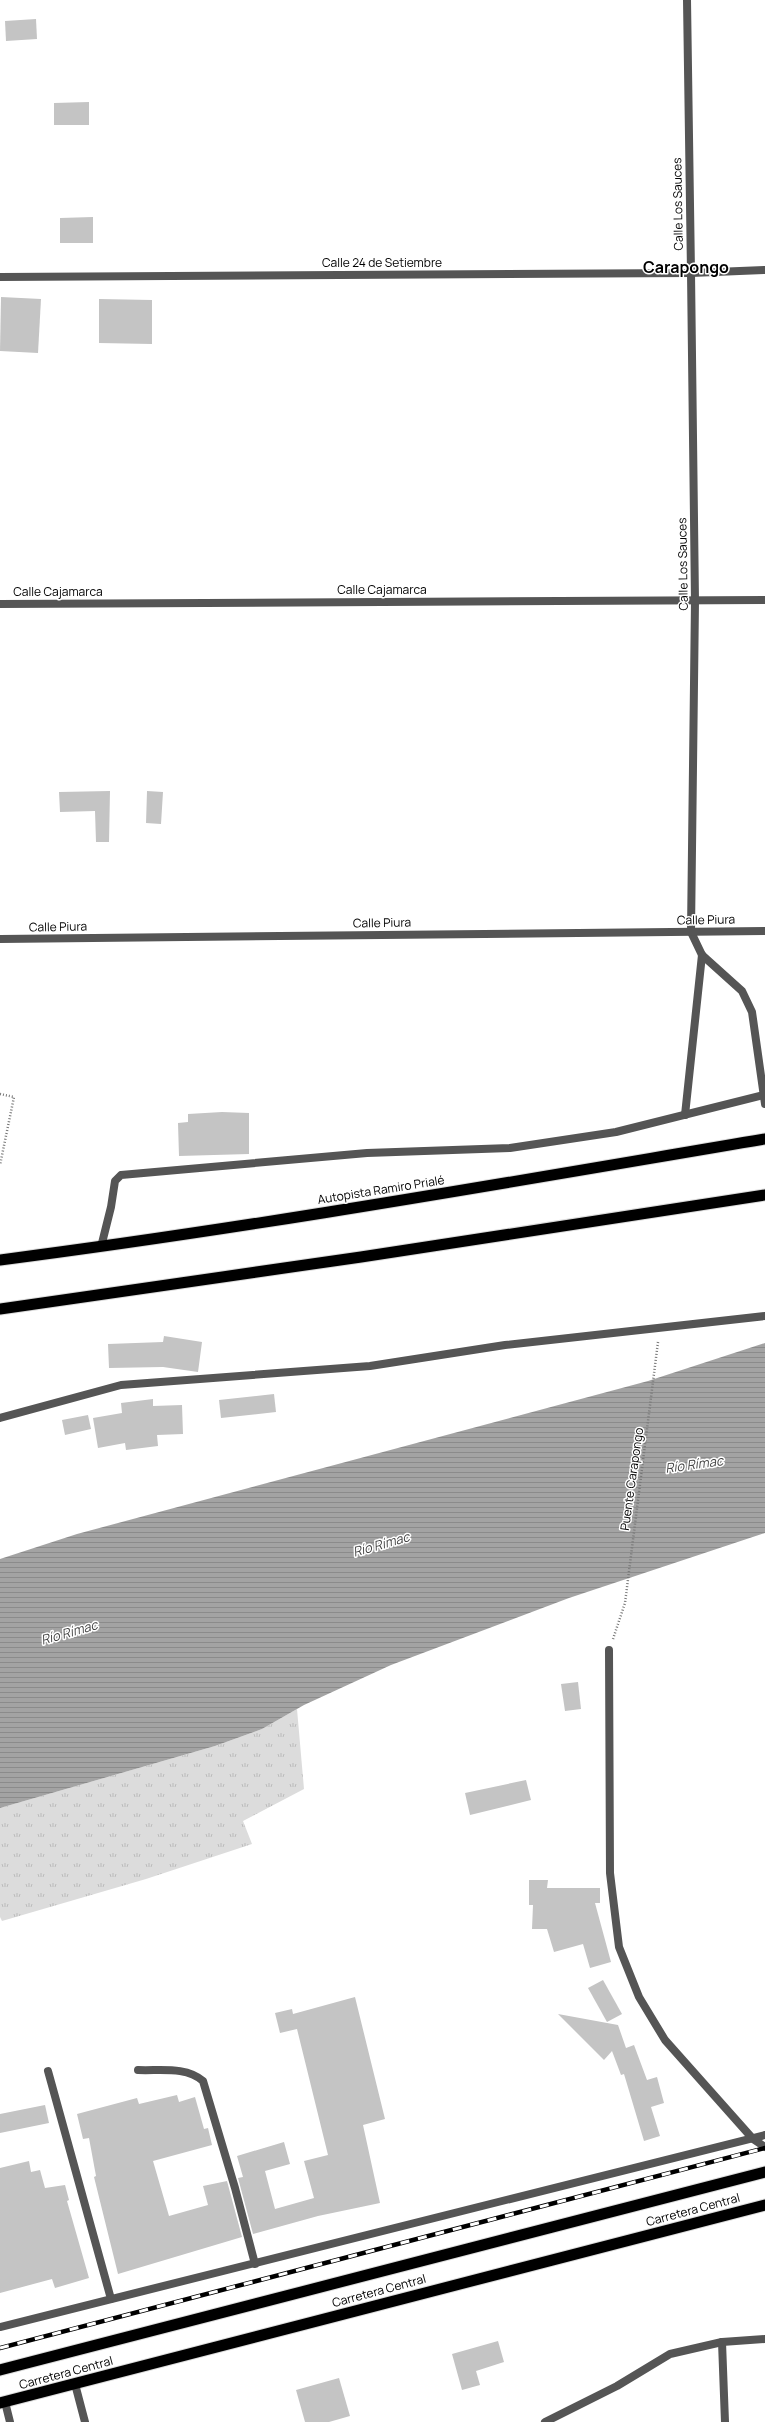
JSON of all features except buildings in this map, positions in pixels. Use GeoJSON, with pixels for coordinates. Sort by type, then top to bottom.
{"type":"FeatureCollection","features":[{"type":"Feature","properties":{"kind":"highway","name":"Autopista Ramiro Prialé"},"geometry":{"type":"LineString","coordinates":[[0,1260],[101,1247],[401,1201],[765,1139]]}},
{"type":"Feature","properties":{"kind":"highway"},"geometry":{"type":"LineString","coordinates":[[0,1309],[361,1257],[765,1195]]}},
{"type":"Feature","properties":{"kind":"highway","name":"Carretera Central"},"geometry":{"type":"LineString","coordinates":[[0,2370],[765,2172]]}},
{"type":"Feature","properties":{"kind":"highway","name":"Carretera Central"},"geometry":{"type":"LineString","coordinates":[[2,2403],[765,2205]]}},
{"type":"Feature","properties":{"kind":"street","name":"Calle Los Sauces"},"geometry":{"type":"LineString","coordinates":[[687,0],[695,601],[691,932],[702,956],[742,991],[752,1012],[765,1104]]}},
{"type":"Feature","properties":{"kind":"street","name":"Calle 24 de Setiembre"},"geometry":{"type":"LineString","coordinates":[[0,277],[691,273],[765,270]]}},
{"type":"Feature","properties":{"kind":"street","name":"Calle Cajamarca"},"geometry":{"type":"LineString","coordinates":[[0,604],[765,600]]}},
{"type":"Feature","properties":{"kind":"street","name":"Calle Piura"},"geometry":{"type":"LineString","coordinates":[[0,939],[765,931]]}},
{"type":"Feature","properties":{"kind":"street"},"geometry":{"type":"LineString","coordinates":[[685,1115],[702,956]]}},
{"type":"Feature","properties":{"kind":"street"},"geometry":{"type":"LineString","coordinates":[[101,1247],[111,1208],[114,1182],[121,1175],[367,1153],[510,1148],[616,1132],[764,1095]]}},
{"type":"Feature","properties":{"kind":"street"},"geometry":{"type":"LineString","coordinates":[[0,1418],[121,1385],[370,1366],[505,1344],[765,1316]]}},
{"type":"Feature","properties":{"kind":"street"},"geometry":{"type":"LineString","coordinates":[[609,1650],[610,1873],[619,1947],[639,1997],[665,2040],[753,2139],[765,2147]]}},
{"type":"Feature","properties":{"kind":"street"},"geometry":{"type":"LineString","coordinates":[[138,2070],[182,2071],[195,2074],[203,2081],[235,2188],[255,2264]]}},
{"type":"Feature","properties":{"kind":"street"},"geometry":{"type":"LineString","coordinates":[[48,2071],[111,2299]]}},
{"type":"Feature","properties":{"kind":"street"},"geometry":{"type":"LineString","coordinates":[[0,2327],[765,2136]]}},
{"type":"Feature","properties":{"kind":"street"},"geometry":{"type":"LineString","coordinates":[[545,2422],[617,2386],[670,2354],[722,2342],[765,2339]]}},
{"type":"Feature","properties":{"kind":"street"},"geometry":{"type":"LineString","coordinates":[[722,2342],[725,2422]]}},
{"type":"Feature","properties":{"kind":"street"},"geometry":{"type":"LineString","coordinates":[[75,2384],[85,2422]]}},
{"type":"Feature","properties":{"kind":"street"},"geometry":{"type":"LineString","coordinates":[[2,2403],[10,2422]]}},
{"type":"Feature","properties":{"kind":"path"},"geometry":{"type":"LineString","coordinates":[[0,1094],[14,1097],[0,1166]]}},
{"type":"Feature","properties":{"kind":"path","name":"Puente Carapongo"},"geometry":{"type":"LineString","coordinates":[[609,1650],[625,1603],[657,1358]]}},
{"type":"Feature","properties":{"kind":"green space"},"geometry":{"type":"Polygon","coordinates":[[[297,1709],[304,1789],[243,1821],[252,1844],[146,1879],[2,1921],[0,1917],[0,1808],[215,1746],[262,1729],[297,1709]]]}},
{"type":"Feature","properties":{"kind":"water","name":"Río Rímac"},"geometry":{"type":"Polygon","coordinates":[[[765,1343],[765,1533],[569,1598],[391,1665],[304,1705],[262,1729],[215,1746],[0,1808],[0,1559],[77,1534],[648,1381],[765,1343]]]}},
{"type":"Feature","properties":{"kind":"railway"},"geometry":{"type":"LineString","coordinates":[[0,2348],[765,2148]]}},
{"type":"Feature","properties":{"kind":"district","name":"Carapongo"},"geometry":{"type":"Point","coordinates":[686,267]}}]}
